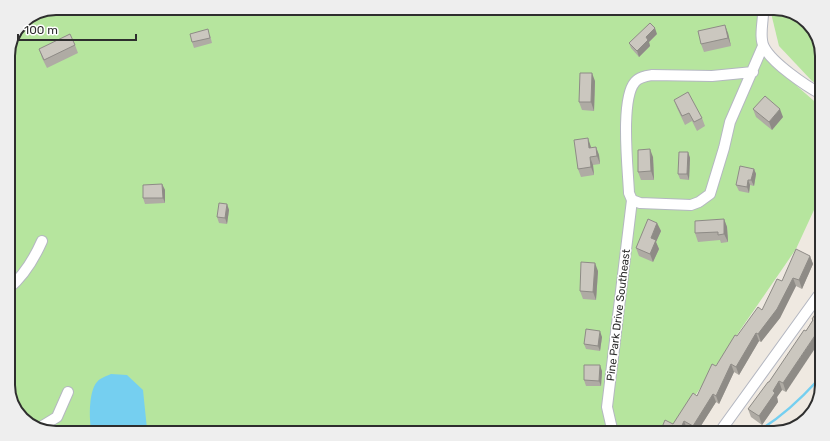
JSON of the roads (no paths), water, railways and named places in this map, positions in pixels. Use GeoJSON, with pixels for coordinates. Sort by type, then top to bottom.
{"type":"FeatureCollection","features":[{"type":"Feature","properties":{"kind":"street"},"geometry":{"type":"LineString","coordinates":[[632,200],[640,203],[691,205],[699,202],[710,194],[730,122],[763,46],[763,15]]}},
{"type":"Feature","properties":{"kind":"street"},"geometry":{"type":"LineString","coordinates":[[763,46],[772,58],[798,80],[815,90]]}},
{"type":"Feature","properties":{"kind":"street","name":"Pine Park Drive Southeast"},"geometry":{"type":"LineString","coordinates":[[611,426],[607,407],[632,200],[628,193],[626,117],[632,87],[636,80],[652,75],[712,76],[753,72]]}},
{"type":"Feature","properties":{"kind":"street"},"geometry":{"type":"LineString","coordinates":[[15,283],[33,260],[42,241]]}},
{"type":"Feature","properties":{"kind":"street"},"geometry":{"type":"LineString","coordinates":[[725,426],[815,300]]}},
{"type":"Feature","properties":{"kind":"street"},"geometry":{"type":"LineString","coordinates":[[44,425],[57,417],[68,392]]}},
{"type":"Feature","properties":{"kind":"water"},"geometry":{"type":"Polygon","coordinates":[[[111,374],[127,375],[143,390],[147,426],[91,426],[90,411],[92,391],[94,386],[102,378],[111,374]]]}},
{"type":"Feature","properties":{"kind":"waterway"},"geometry":{"type":"LineString","coordinates":[[766,426],[788,410],[815,383]]}}]}
